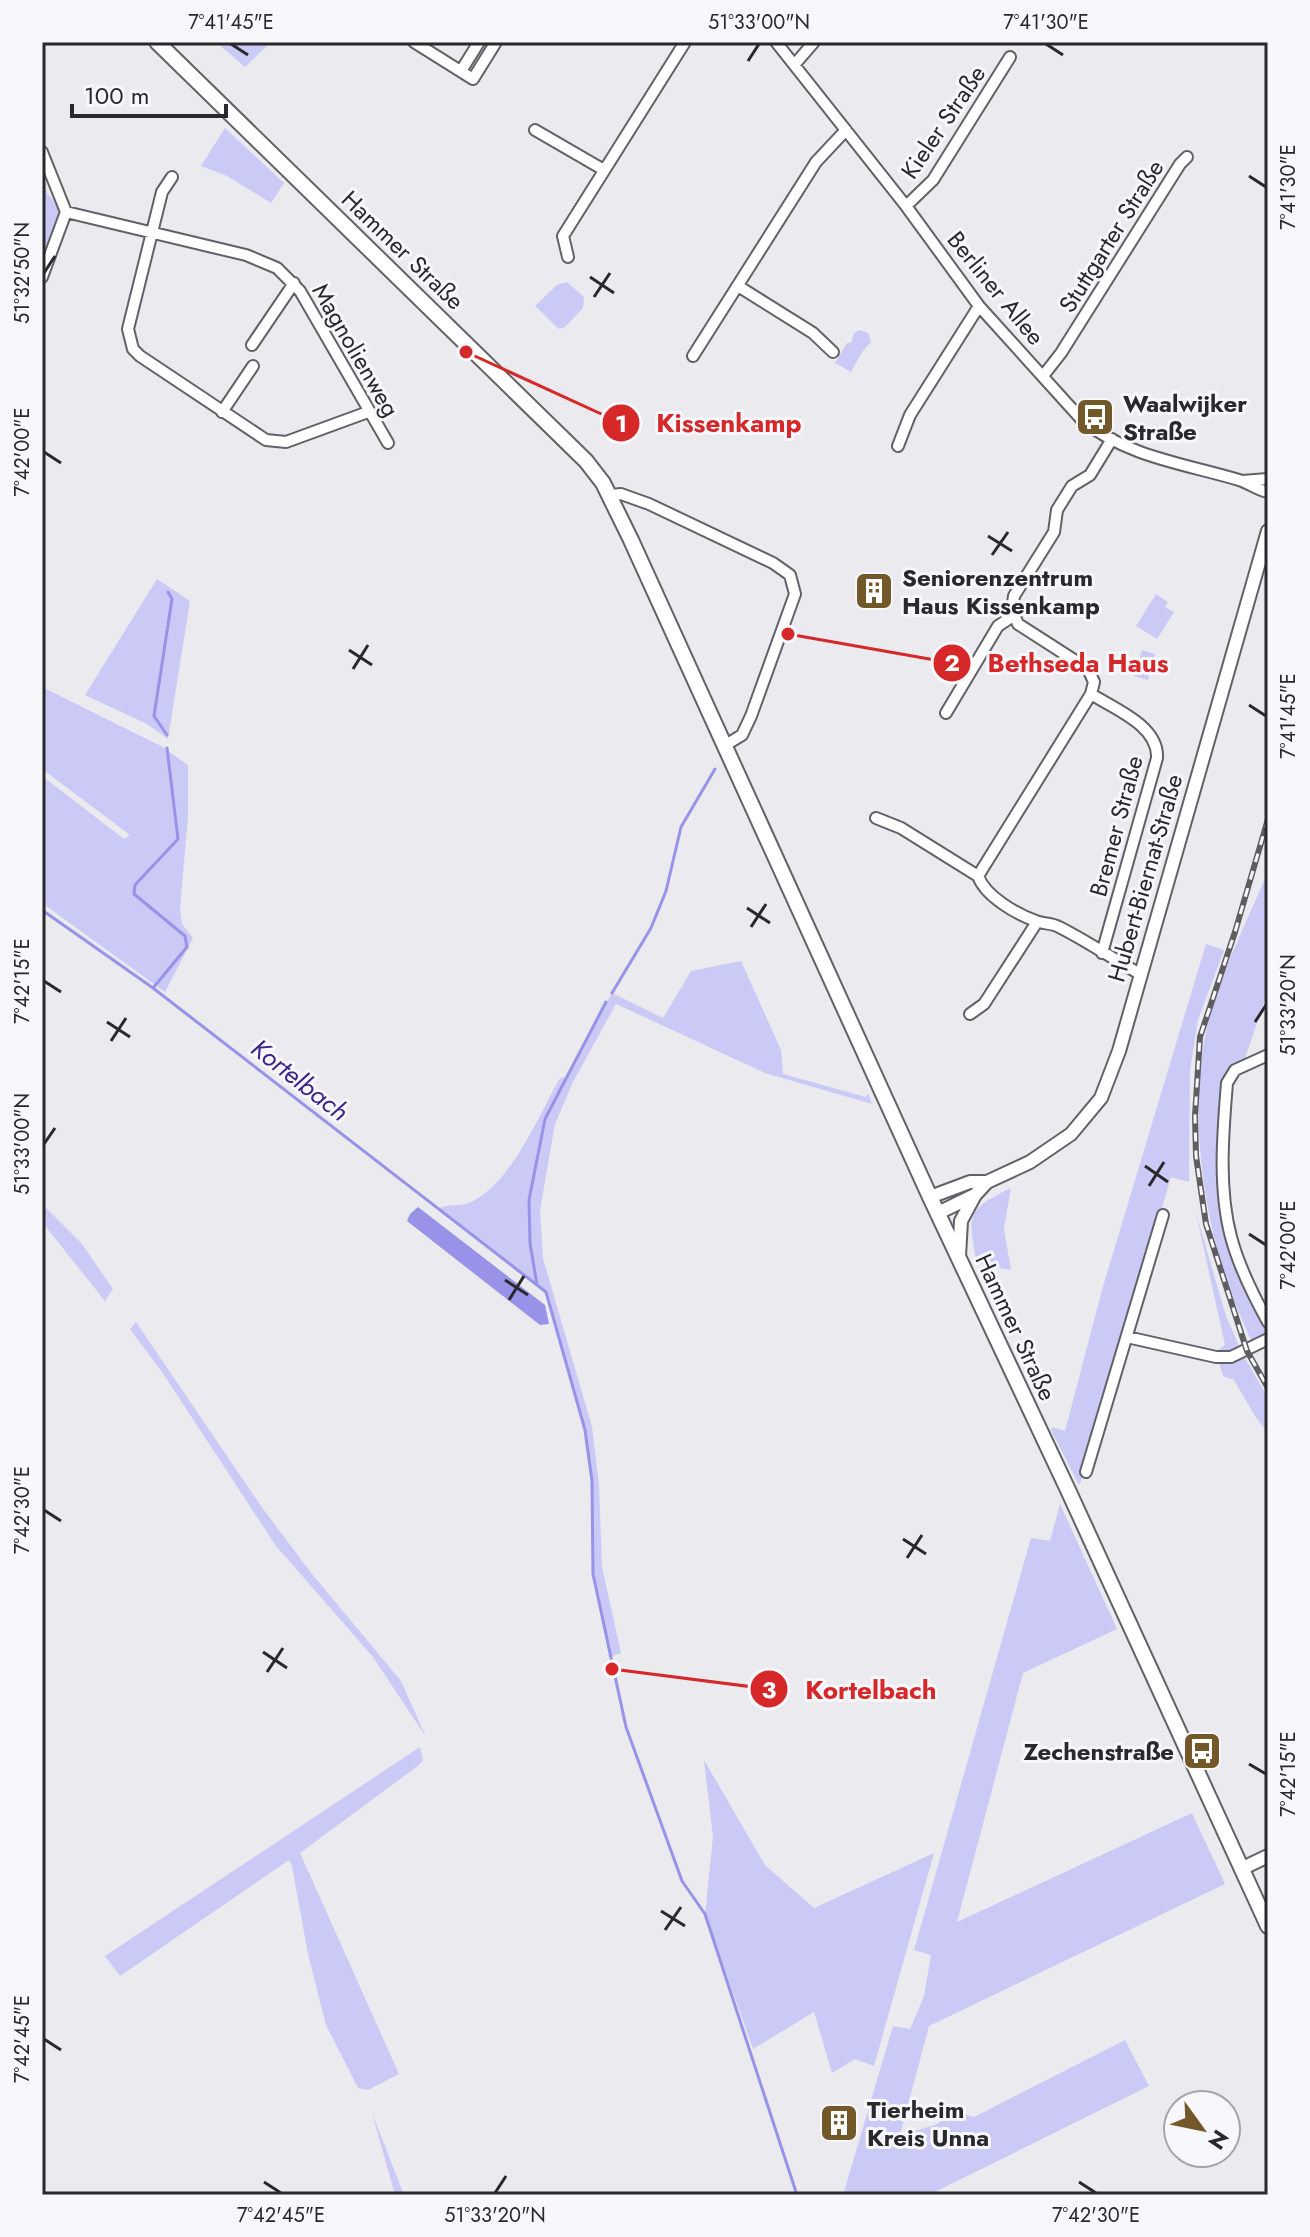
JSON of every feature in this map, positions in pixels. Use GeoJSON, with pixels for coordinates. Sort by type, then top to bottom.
{"type":"FeatureCollection","features":[{"type":"Feature","properties":{"kind":"main road","name":"Hammer Straße"},"geometry":{"type":"LineString","coordinates":[[157,42],[567,440],[610,495],[930,1197],[1268,1926]]}},
{"type":"Feature","properties":{"kind":"street"},"geometry":{"type":"LineString","coordinates":[[414,42],[473,79],[496,42]]}},
{"type":"Feature","properties":{"kind":"street"},"geometry":{"type":"LineString","coordinates":[[432,53],[439,42]]}},
{"type":"Feature","properties":{"kind":"street"},"geometry":{"type":"LineString","coordinates":[[461,71],[479,42]]}},
{"type":"Feature","properties":{"kind":"street"},"geometry":{"type":"LineString","coordinates":[[568,257],[563,236],[685,42]]}},
{"type":"Feature","properties":{"kind":"street","name":"Berliner Allee"},"geometry":{"type":"LineString","coordinates":[[776,42],[906,206],[979,306],[1082,420],[1112,439],[1170,463],[1242,481],[1268,492]]}},
{"type":"Feature","properties":{"kind":"street"},"geometry":{"type":"LineString","coordinates":[[795,64],[814,42]]}},
{"type":"Feature","properties":{"kind":"street","name":"Kieler Straße"},"geometry":{"type":"LineString","coordinates":[[906,206],[933,180],[1010,57]]}},
{"type":"Feature","properties":{"kind":"street"},"geometry":{"type":"LineString","coordinates":[[535,130],[604,170]]}},
{"type":"Feature","properties":{"kind":"street"},"geometry":{"type":"LineString","coordinates":[[693,356],[816,162],[846,130]]}},
{"type":"Feature","properties":{"kind":"street"},"geometry":{"type":"LineString","coordinates":[[42,152],[66,212],[42,277]]}},
{"type":"Feature","properties":{"kind":"street","name":"Stuttgarter Straße"},"geometry":{"type":"LineString","coordinates":[[1043,376],[1061,353],[1187,157]]}},
{"type":"Feature","properties":{"kind":"street"},"geometry":{"type":"LineString","coordinates":[[172,177],[162,192],[128,329],[129,339],[140,356],[257,435],[277,443],[368,412]]}},
{"type":"Feature","properties":{"kind":"street","name":"Magnolienweg"},"geometry":{"type":"LineString","coordinates":[[66,212],[263,261],[277,268],[294,283],[318,319],[388,443]]}},
{"type":"Feature","properties":{"kind":"street"},"geometry":{"type":"LineString","coordinates":[[252,345],[294,283]]}},
{"type":"Feature","properties":{"kind":"street"},"geometry":{"type":"LineString","coordinates":[[738,286],[813,333],[833,352]]}},
{"type":"Feature","properties":{"kind":"street"},"geometry":{"type":"LineString","coordinates":[[898,446],[910,415],[979,306]]}},
{"type":"Feature","properties":{"kind":"street"},"geometry":{"type":"LineString","coordinates":[[222,412],[253,366]]}},
{"type":"Feature","properties":{"kind":"street"},"geometry":{"type":"LineString","coordinates":[[978,876],[1091,694],[1094,682],[1088,669],[1024,628],[1013,616],[1014,596],[1054,532],[1057,510],[1072,486],[1090,475],[1112,439]]}},
{"type":"Feature","properties":{"kind":"street","name":"Berliner Allee"},"geometry":{"type":"LineString","coordinates":[[1242,481],[1268,479]]}},
{"type":"Feature","properties":{"kind":"street"},"geometry":{"type":"LineString","coordinates":[[610,495],[621,494],[649,504],[773,563],[790,575],[795,594],[757,701],[742,735],[724,746]]}},
{"type":"Feature","properties":{"kind":"street","name":"Hubert-Biernat-Straße"},"geometry":{"type":"LineString","coordinates":[[938,1213],[975,1195],[987,1182],[1054,1147],[1086,1118],[1101,1098],[1110,1078],[1268,531]]}},
{"type":"Feature","properties":{"kind":"street"},"geometry":{"type":"LineString","coordinates":[[946,713],[998,626],[1013,616]]}},
{"type":"Feature","properties":{"kind":"street","name":"Bremer Straße"},"geometry":{"type":"LineString","coordinates":[[1091,694],[1149,731],[1158,748],[1102,953]]}},
{"type":"Feature","properties":{"kind":"street"},"geometry":{"type":"LineString","coordinates":[[876,818],[901,828],[978,876],[996,898],[1037,922],[1057,925],[1140,974]]}},
{"type":"Feature","properties":{"kind":"street"},"geometry":{"type":"LineString","coordinates":[[970,1014],[984,1004],[1037,922]]}},
{"type":"Feature","properties":{"kind":"street"},"geometry":{"type":"LineString","coordinates":[[1268,1055],[1235,1070],[1227,1083],[1223,1175],[1230,1235],[1248,1285],[1268,1322]]}},
{"type":"Feature","properties":{"kind":"street","name":"Hubert-Biernat-Straße"},"geometry":{"type":"LineString","coordinates":[[930,1197],[970,1182],[987,1182]]}},
{"type":"Feature","properties":{"kind":"street"},"geometry":{"type":"LineString","coordinates":[[959,1258],[961,1221],[975,1195]]}},
{"type":"Feature","properties":{"kind":"street"},"geometry":{"type":"LineString","coordinates":[[1086,1472],[1163,1215]]}},
{"type":"Feature","properties":{"kind":"street"},"geometry":{"type":"LineString","coordinates":[[1127,1337],[1216,1357],[1231,1357],[1268,1339]]}},
{"type":"Feature","properties":{"kind":"street"},"geometry":{"type":"LineString","coordinates":[[1241,1869],[1268,1856]]}},
{"type":"Feature","properties":{"kind":"shaded area"},"geometry":{"type":"Polygon","coordinates":[[[216,42],[271,42],[245,67],[216,42]]]}},
{"type":"Feature","properties":{"kind":"shaded area"},"geometry":{"type":"Polygon","coordinates":[[[225,128],[284,183],[271,203],[227,176],[201,166],[225,128]]]}},
{"type":"Feature","properties":{"kind":"shaded area"},"geometry":{"type":"Polygon","coordinates":[[[42,166],[47,193],[62,211],[42,265],[42,166]]]}},
{"type":"Feature","properties":{"kind":"shaded area"},"geometry":{"type":"Polygon","coordinates":[[[567,282],[584,297],[583,308],[565,327],[559,329],[535,306],[557,285],[567,282]]]}},
{"type":"Feature","properties":{"kind":"shaded area"},"geometry":{"type":"Polygon","coordinates":[[[860,330],[868,333],[871,342],[851,372],[835,363],[847,343],[851,343],[854,333],[860,330]]]}},
{"type":"Feature","properties":{"kind":"shaded area"},"geometry":{"type":"Polygon","coordinates":[[[157,579],[190,601],[168,739],[147,724],[85,695],[157,579]]]}},
{"type":"Feature","properties":{"kind":"shaded area"},"geometry":{"type":"Polygon","coordinates":[[[1156,594],[1168,602],[1165,607],[1174,612],[1157,639],[1136,626],[1156,594]]]}},
{"type":"Feature","properties":{"kind":"shaded area"},"geometry":{"type":"Polygon","coordinates":[[[1142,650],[1155,654],[1148,680],[1134,676],[1142,650]]]}},
{"type":"Feature","properties":{"kind":"shaded area"},"geometry":{"type":"Polygon","coordinates":[[[42,687],[161,746],[188,765],[188,817],[180,908],[182,924],[193,938],[165,992],[42,903],[42,776],[124,839],[130,835],[42,769],[42,687]]]}},
{"type":"Feature","properties":{"kind":"shaded area"},"geometry":{"type":"Polygon","coordinates":[[[1268,871],[1268,991],[1242,1067],[1227,1083],[1224,1140],[1223,1180],[1231,1236],[1267,1325],[1268,1339],[1254,1347],[1226,1279],[1207,1204],[1200,1147],[1199,1090],[1205,1037],[1216,995],[1268,871]]]}},
{"type":"Feature","properties":{"kind":"shaded area"},"geometry":{"type":"Polygon","coordinates":[[[1206,944],[1224,950],[1198,1020],[1190,1070],[1189,1182],[1171,1177],[1086,1471],[1079,1485],[1051,1430],[1052,1427],[1065,1431],[1102,1290],[1206,944]]]}},
{"type":"Feature","properties":{"kind":"shaded area"},"geometry":{"type":"Polygon","coordinates":[[[741,961],[781,1050],[783,1074],[866,1097],[868,1093],[872,1104],[765,1073],[616,1004],[573,1082],[555,1124],[540,1210],[543,1258],[592,1427],[599,1485],[602,1567],[621,1653],[609,1657],[593,1574],[592,1481],[585,1430],[546,1292],[439,1208],[469,1203],[498,1182],[522,1148],[560,1078],[566,1077],[612,993],[663,1018],[691,971],[741,961]]]}},
{"type":"Feature","properties":{"kind":"shaded area"},"geometry":{"type":"Polygon","coordinates":[[[1011,1188],[1004,1229],[1011,1270],[977,1263],[972,1234],[974,1215],[986,1202],[1011,1188]]]}},
{"type":"Feature","properties":{"kind":"shaded area"},"geometry":{"type":"Polygon","coordinates":[[[42,1204],[82,1244],[113,1289],[105,1301],[42,1222],[42,1204]]]}},
{"type":"Feature","properties":{"kind":"shaded area"},"geometry":{"type":"Polygon","coordinates":[[[418,1207],[545,1305],[549,1324],[540,1325],[407,1221],[418,1207]]]}},
{"type":"Feature","properties":{"kind":"shaded area"},"geometry":{"type":"Polygon","coordinates":[[[1196,1213],[1226,1316],[1242,1353],[1268,1398],[1268,1433],[1234,1380],[1223,1376],[1216,1352],[1225,1345],[1196,1213]]]}},
{"type":"Feature","properties":{"kind":"shaded area"},"geometry":{"type":"Polygon","coordinates":[[[136,1322],[261,1506],[312,1574],[401,1681],[426,1737],[373,1657],[276,1546],[164,1375],[130,1329],[136,1322]]]}},
{"type":"Feature","properties":{"kind":"shaded area"},"geometry":{"type":"Polygon","coordinates":[[[1060,1504],[1117,1629],[1023,1673],[957,1922],[1192,1813],[1225,1884],[929,2026],[900,2135],[935,2125],[957,2112],[974,2117],[1125,2040],[1149,2086],[937,2191],[938,2195],[843,2195],[893,2026],[910,2029],[924,1996],[931,1955],[914,1950],[1031,1538],[1050,1541],[1060,1504]]]}},
{"type":"Feature","properties":{"kind":"shaded area"},"geometry":{"type":"Polygon","coordinates":[[[420,1747],[423,1760],[419,1765],[300,1853],[399,2074],[368,2090],[358,2088],[326,2025],[289,1860],[120,1976],[105,1956],[420,1747]]]}},
{"type":"Feature","properties":{"kind":"shaded area"},"geometry":{"type":"Polygon","coordinates":[[[704,1760],[765,1865],[814,1908],[934,1853],[874,2066],[855,2059],[832,2073],[814,2012],[753,2049],[705,1914],[713,1837],[704,1760]]]}},
{"type":"Feature","properties":{"kind":"shaded area"},"geometry":{"type":"Polygon","coordinates":[[[372,2113],[404,2195],[395,2195],[372,2113]]]}},
{"type":"Feature","properties":{"kind":"waterway"},"geometry":{"type":"LineString","coordinates":[[167,735],[154,716],[172,599],[168,592]]}},
{"type":"Feature","properties":{"kind":"waterway"},"geometry":{"type":"LineString","coordinates":[[153,988],[187,947],[185,936],[134,894],[135,885],[178,839],[167,748]]}},
{"type":"Feature","properties":{"kind":"waterway"},"geometry":{"type":"LineString","coordinates":[[612,993],[651,928],[666,891],[681,827],[715,769]]}},
{"type":"Feature","properties":{"kind":"waterway","name":"Kortelbach"},"geometry":{"type":"LineString","coordinates":[[42,910],[153,988],[546,1292],[585,1430],[592,1481],[593,1574],[626,1727],[682,1881],[705,1914],[797,2195]]}},
{"type":"Feature","properties":{"kind":"waterway"},"geometry":{"type":"LineString","coordinates":[[537,1285],[530,1243],[529,1200],[545,1119],[606,1002]]}},
{"type":"Feature","properties":{"kind":"railway"},"geometry":{"type":"LineString","coordinates":[[1268,819],[1200,1037],[1195,1116],[1196,1156],[1206,1224],[1247,1351],[1268,1388]]}},
{"type":"Feature","properties":{"kind":"place","name":"Kissenkamp"},"geometry":{"type":"Point","coordinates":[466,352]}},
{"type":"Feature","properties":{"kind":"place","name":"Waalwijker Straße"},"geometry":{"type":"Point","coordinates":[1095,417]}},
{"type":"Feature","properties":{"kind":"place","name":"Seniorenzentrum Haus Kissenkamp"},"geometry":{"type":"Point","coordinates":[874,591]}},
{"type":"Feature","properties":{"kind":"place","name":"Bethseda Haus"},"geometry":{"type":"Point","coordinates":[788,634]}},
{"type":"Feature","properties":{"kind":"place","name":"Kortelbach"},"geometry":{"type":"Point","coordinates":[612,1669]}},
{"type":"Feature","properties":{"kind":"place","name":"Zechenstraße"},"geometry":{"type":"Point","coordinates":[1202,1751]}},
{"type":"Feature","properties":{"kind":"place","name":"Tierheim Kreis Unna"},"geometry":{"type":"Point","coordinates":[839,2123]}}]}
